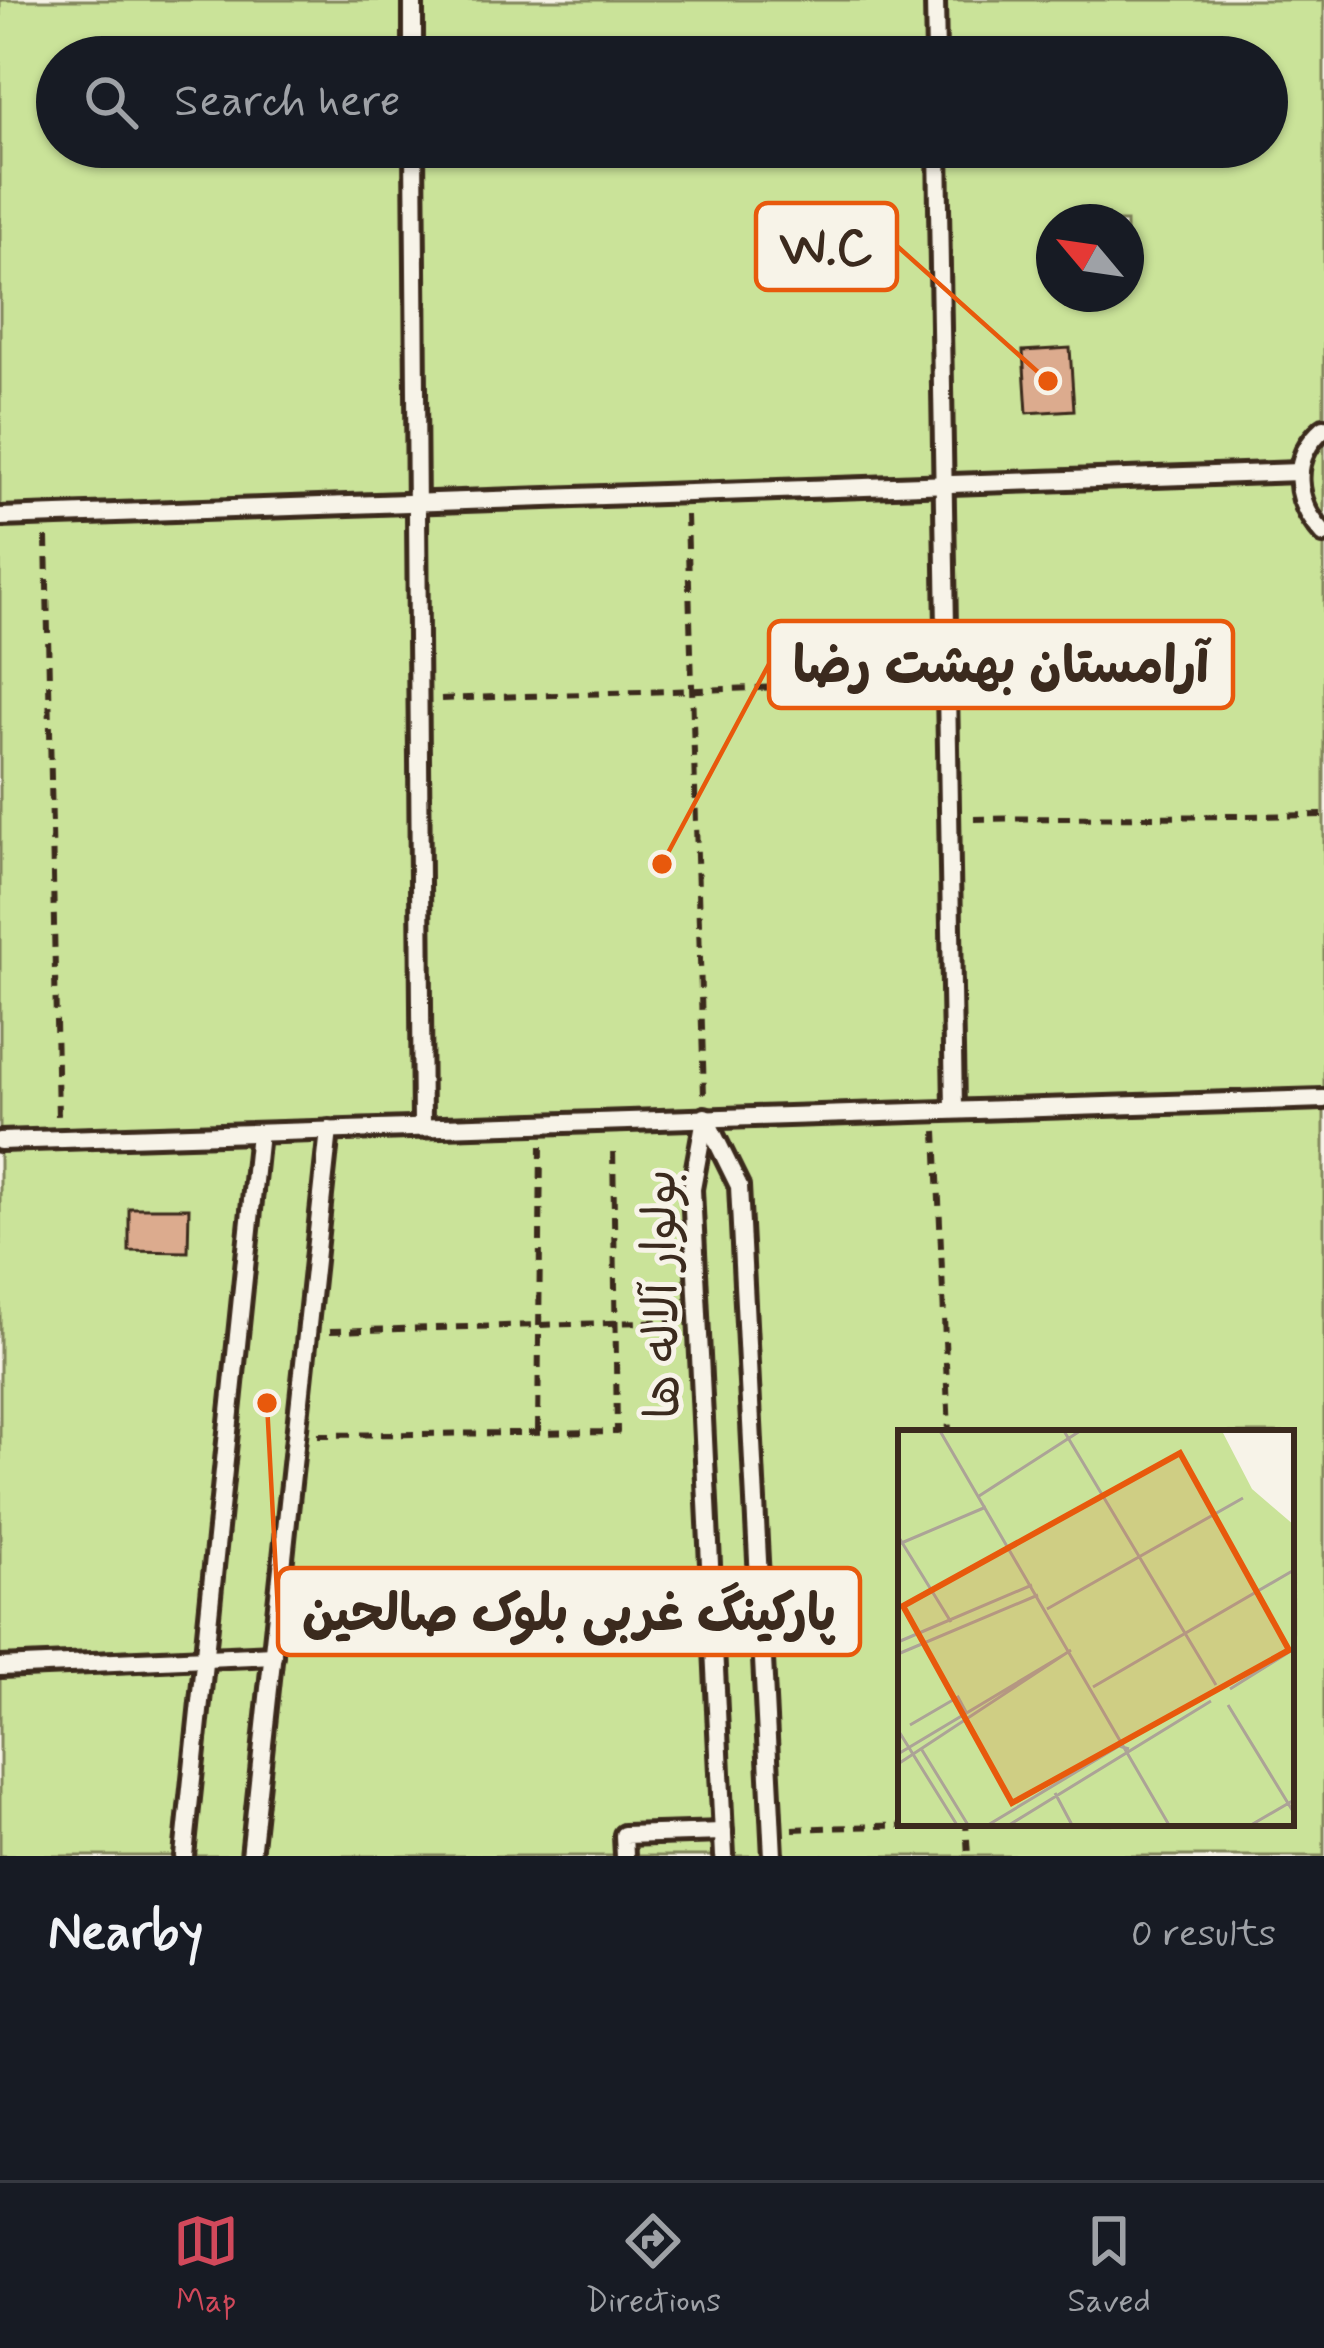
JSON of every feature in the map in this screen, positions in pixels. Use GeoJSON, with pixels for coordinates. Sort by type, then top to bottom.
{"type":"FeatureCollection","features":[{"type":"Feature","properties":{"kind":"lane"},"geometry":{"type":"LineString","coordinates":[[413,0],[413,36]]}},
{"type":"Feature","properties":{"kind":"lane"},"geometry":{"type":"LineString","coordinates":[[935,0],[936,36]]}},
{"type":"Feature","properties":{"kind":"lane"},"geometry":{"type":"LineString","coordinates":[[414,168],[422,1127]]}},
{"type":"Feature","properties":{"kind":"lane"},"geometry":{"type":"LineString","coordinates":[[938,168],[949,820],[945,1109]]}},
{"type":"Feature","properties":{"kind":"lane"},"geometry":{"type":"LineString","coordinates":[[1324,428],[1305,452],[1299,472],[1308,517],[1324,534]]}},
{"type":"Feature","properties":{"kind":"lane"},"geometry":{"type":"LineString","coordinates":[[0,517],[1299,472]]}},
{"type":"Feature","properties":{"kind":"lane"},"geometry":{"type":"LineString","coordinates":[[0,1141],[1324,1099]]}},
{"type":"Feature","properties":{"kind":"lane","name":"بولوار آلاله ها"},"geometry":{"type":"LineString","coordinates":[[705,1118],[692,1189],[724,1856]]}},
{"type":"Feature","properties":{"kind":"lane","name":"بولوار آلاله ها"},"geometry":{"type":"LineString","coordinates":[[705,1118],[739,1186],[773,1856]]}},
{"type":"Feature","properties":{"kind":"lane"},"geometry":{"type":"LineString","coordinates":[[251,1856],[329,1130]]}},
{"type":"Feature","properties":{"kind":"lane"},"geometry":{"type":"LineString","coordinates":[[184,1856],[259,1133]]}},
{"type":"Feature","properties":{"kind":"lane"},"geometry":{"type":"LineString","coordinates":[[0,1666],[273,1654]]}},
{"type":"Feature","properties":{"kind":"lane"},"geometry":{"type":"LineString","coordinates":[[625,1856],[624,1835],[723,1832]]}},
{"type":"Feature","properties":{"kind":"path"},"geometry":{"type":"LineString","coordinates":[[687,493],[705,1118]]}},
{"type":"Feature","properties":{"kind":"path"},"geometry":{"type":"LineString","coordinates":[[46,515],[59,1140]]}},
{"type":"Feature","properties":{"kind":"path"},"geometry":{"type":"LineString","coordinates":[[418,700],[947,681]]}},
{"type":"Feature","properties":{"kind":"path"},"geometry":{"type":"LineString","coordinates":[[949,820],[1324,815]]}},
{"type":"Feature","properties":{"kind":"path"},"geometry":{"type":"LineString","coordinates":[[945,1109],[949,1430]]}},
{"type":"Feature","properties":{"kind":"path"},"geometry":{"type":"LineString","coordinates":[[297,1436],[617,1432],[613,1121]]}},
{"type":"Feature","properties":{"kind":"path"},"geometry":{"type":"LineString","coordinates":[[538,1432],[541,1123]]}},
{"type":"Feature","properties":{"kind":"path"},"geometry":{"type":"LineString","coordinates":[[308,1331],[699,1321]]}},
{"type":"Feature","properties":{"kind":"path"},"geometry":{"type":"LineString","coordinates":[[772,1830],[898,1825]]}},
{"type":"Feature","properties":{"kind":"path"},"geometry":{"type":"LineString","coordinates":[[966,1826],[968,1856]]}},
{"type":"Feature","properties":{"kind":"green space"},"geometry":{"type":"Polygon","coordinates":[[[0,0],[1324,0],[1324,1856],[0,1856],[0,0]]]}},
{"type":"Feature","properties":{"kind":"building"},"geometry":{"type":"Polygon","coordinates":[[[1070,348],[1074,410],[1027,413],[1023,351],[1070,348]]]}},
{"type":"Feature","properties":{"kind":"building"},"geometry":{"type":"Polygon","coordinates":[[[129,1208],[189,1208],[188,1252],[129,1251],[129,1208]]]}},
{"type":"Feature","properties":{"kind":"place","name":"W.C"},"geometry":{"type":"Point","coordinates":[1048,381]}},
{"type":"Feature","properties":{"kind":"place","name":"آرامستان بهشت رضا"},"geometry":{"type":"Point","coordinates":[662,864]}},
{"type":"Feature","properties":{"kind":"place","name":"پارکینگ غربی بلوک صالحین"},"geometry":{"type":"Point","coordinates":[267,1403]}}]}
